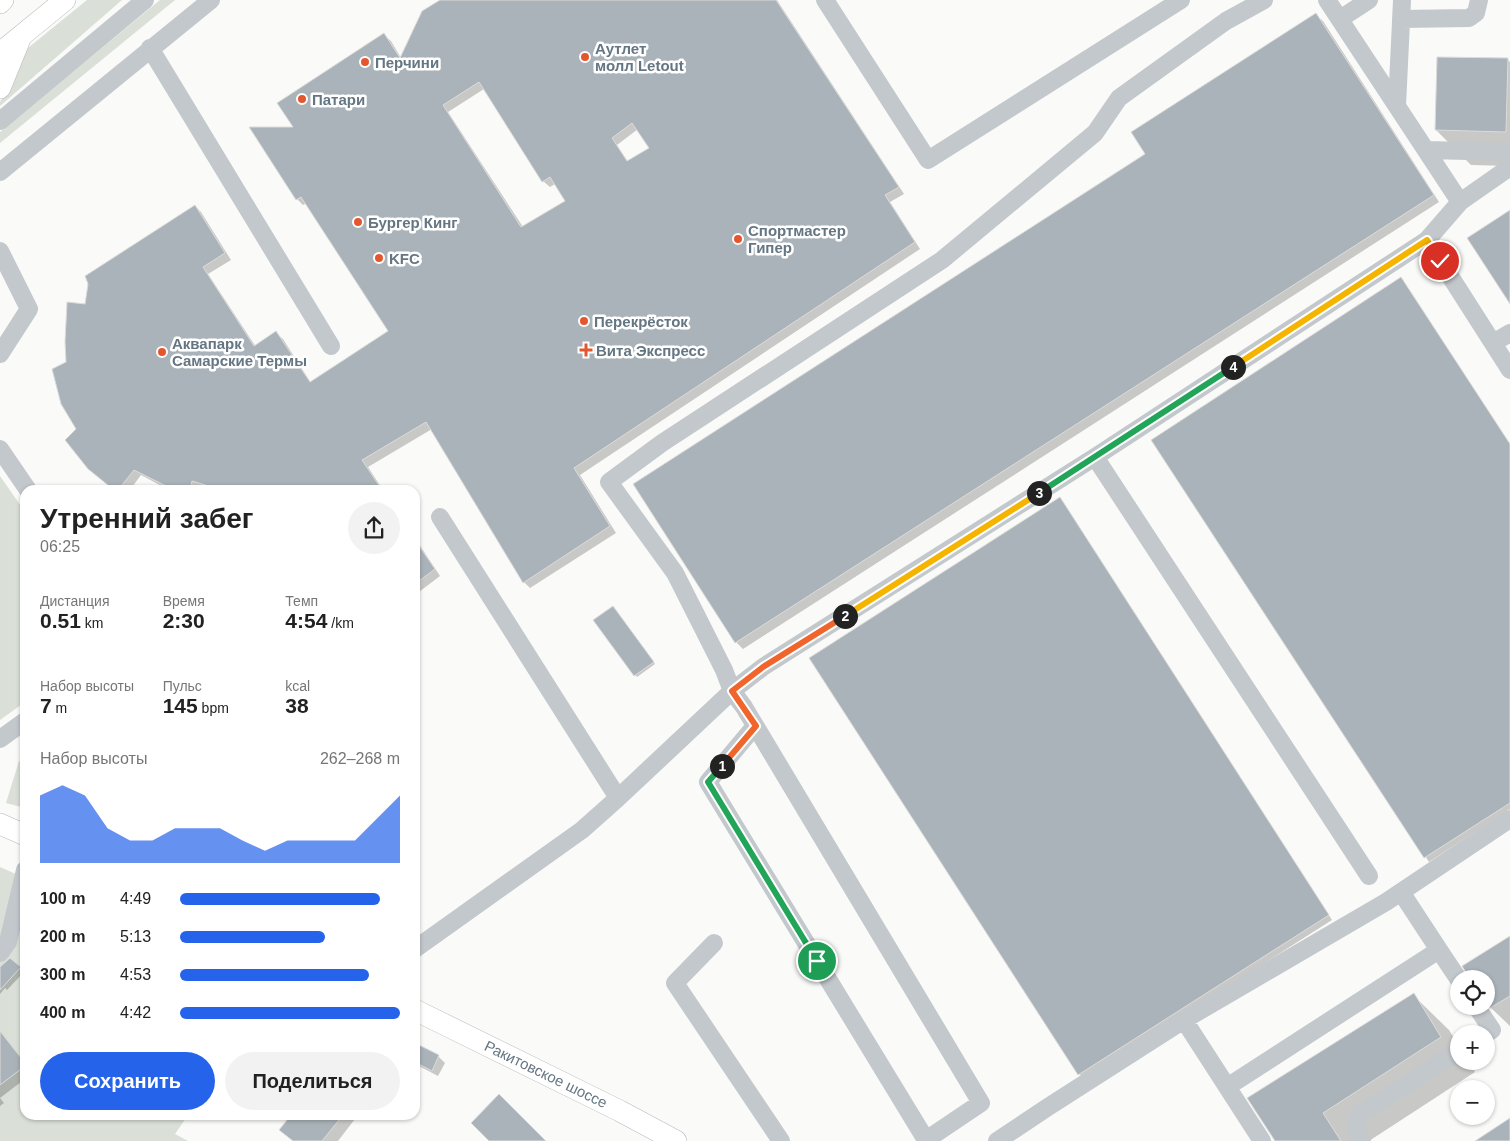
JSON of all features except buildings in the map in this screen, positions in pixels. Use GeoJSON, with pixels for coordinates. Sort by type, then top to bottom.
{"type":"FeatureCollection","features":[{"type":"Feature","properties":{"kind":"main road"},"geometry":{"type":"LineString","coordinates":[[0,3],[3,0]]}},
{"type":"Feature","properties":{"kind":"main road"},"geometry":{"type":"LineString","coordinates":[[0,53],[66,0]]}},
{"type":"Feature","properties":{"kind":"main road"},"geometry":{"type":"LineString","coordinates":[[0,88],[22,34]]}},
{"type":"Feature","properties":{"kind":"main road"},"geometry":{"type":"LineString","coordinates":[[0,824],[20,833]]}},
{"type":"Feature","properties":{"kind":"main road","name":"Ракитовское шоссе"},"geometry":{"type":"LineString","coordinates":[[420,1012],[620,1110],[676,1141]]}},
{"type":"Feature","properties":{"kind":"street"},"geometry":{"type":"LineString","coordinates":[[0,121],[145,0]]}},
{"type":"Feature","properties":{"kind":"street"},"geometry":{"type":"LineString","coordinates":[[0,172],[211,0]]}},
{"type":"Feature","properties":{"kind":"street"},"geometry":{"type":"LineString","coordinates":[[825,0],[928,160],[1182,0]]}},
{"type":"Feature","properties":{"kind":"street"},"geometry":{"type":"LineString","coordinates":[[756,726],[708,782],[926,1140],[981,1103],[756,726],[732,691],[724,670],[675,573],[609,482],[662,443],[942,260],[1095,133],[1119,98],[1226,21],[1264,0]]}},
{"type":"Feature","properties":{"kind":"street"},"geometry":{"type":"LineString","coordinates":[[1327,0],[1460,202]]}},
{"type":"Feature","properties":{"kind":"street"},"geometry":{"type":"LineString","coordinates":[[1340,19],[1369,0]]}},
{"type":"Feature","properties":{"kind":"street"},"geometry":{"type":"LineString","coordinates":[[1397,106],[1402,0]]}},
{"type":"Feature","properties":{"kind":"street"},"geometry":{"type":"LineString","coordinates":[[1401,19],[1469,18],[1476,13],[1479,0]]}},
{"type":"Feature","properties":{"kind":"street"},"geometry":{"type":"LineString","coordinates":[[150,48],[331,346]]}},
{"type":"Feature","properties":{"kind":"street"},"geometry":{"type":"LineString","coordinates":[[1426,150],[1510,152]]}},
{"type":"Feature","properties":{"kind":"street"},"geometry":{"type":"LineString","coordinates":[[420,944],[582,830],[732,691],[763,667],[1095,457],[1427,240],[1460,202],[1510,167]]}},
{"type":"Feature","properties":{"kind":"street"},"geometry":{"type":"LineString","coordinates":[[1427,240],[1510,370]]}},
{"type":"Feature","properties":{"kind":"street"},"geometry":{"type":"LineString","coordinates":[[0,251],[29,309],[0,354]]}},
{"type":"Feature","properties":{"kind":"street"},"geometry":{"type":"LineString","coordinates":[[1493,344],[1510,333]]}},
{"type":"Feature","properties":{"kind":"street"},"geometry":{"type":"LineString","coordinates":[[0,450],[24,485]]}},
{"type":"Feature","properties":{"kind":"street"},"geometry":{"type":"LineString","coordinates":[[1095,457],[1369,876]]}},
{"type":"Feature","properties":{"kind":"street"},"geometry":{"type":"LineString","coordinates":[[440,517],[618,798]]}},
{"type":"Feature","properties":{"kind":"street"},"geometry":{"type":"LineString","coordinates":[[0,739],[20,725]]}},
{"type":"Feature","properties":{"kind":"street"},"geometry":{"type":"LineString","coordinates":[[997,1141],[1184,1020],[1401,892],[1510,819]]}},
{"type":"Feature","properties":{"kind":"street"},"geometry":{"type":"LineString","coordinates":[[0,953],[8,942],[20,891]]}},
{"type":"Feature","properties":{"kind":"street"},"geometry":{"type":"LineString","coordinates":[[1401,892],[1452,970]]}},
{"type":"Feature","properties":{"kind":"street"},"geometry":{"type":"LineString","coordinates":[[714,943],[675,983],[781,1141]]}},
{"type":"Feature","properties":{"kind":"street"},"geometry":{"type":"LineString","coordinates":[[1227,1087],[1439,950]]}},
{"type":"Feature","properties":{"kind":"street"},"geometry":{"type":"LineString","coordinates":[[1184,1020],[1262,1141]]}},
{"type":"Feature","properties":{"kind":"street"},"geometry":{"type":"LineString","coordinates":[[1362,1141],[1356,1133],[1358,1115],[1450,1057]]}},
{"type":"Feature","properties":{"kind":"shaded area"},"geometry":{"type":"Polygon","coordinates":[[[87,0],[122,0],[0,106],[0,102],[28,48],[87,0]]]}},
{"type":"Feature","properties":{"kind":"shaded area"},"geometry":{"type":"Polygon","coordinates":[[[160,0],[175,0],[0,143],[0,132],[160,0]]]}},
{"type":"Feature","properties":{"kind":"shaded area"},"geometry":{"type":"Polygon","coordinates":[[[0,476],[20,505],[20,706],[0,720],[0,476]]]}},
{"type":"Feature","properties":{"kind":"shaded area"},"geometry":{"type":"Polygon","coordinates":[[[19,761],[20,807],[6,803],[19,761]]]}},
{"type":"Feature","properties":{"kind":"shaded area"},"geometry":{"type":"Polygon","coordinates":[[[0,867],[20,875],[20,1120],[185,1120],[175,1134],[188,1141],[0,1141],[0,867]]]}},
{"type":"Feature","properties":{"kind":"place","name":"Аутлет молл Letout"},"geometry":{"type":"Point","coordinates":[585,57]}},
{"type":"Feature","properties":{"kind":"place","name":"Перчини"},"geometry":{"type":"Point","coordinates":[365,62]}},
{"type":"Feature","properties":{"kind":"place","name":"Патари"},"geometry":{"type":"Point","coordinates":[302,99]}},
{"type":"Feature","properties":{"kind":"place","name":"Бургер Кинг"},"geometry":{"type":"Point","coordinates":[358,222]}},
{"type":"Feature","properties":{"kind":"place","name":"Спортмастер Гипер"},"geometry":{"type":"Point","coordinates":[738,239]}},
{"type":"Feature","properties":{"kind":"place","name":"KFC"},"geometry":{"type":"Point","coordinates":[379,258]}},
{"type":"Feature","properties":{"kind":"place","name":"Перекрёсток"},"geometry":{"type":"Point","coordinates":[584,321]}},
{"type":"Feature","properties":{"kind":"place","name":"Вита Экспресс"},"geometry":{"type":"Point","coordinates":[586,350]}},
{"type":"Feature","properties":{"kind":"place","name":"Аквапарк Самарские Термы"},"geometry":{"type":"Point","coordinates":[162,352]}},
{"type":"Feature","properties":{"kind":"route"},"geometry":{"type":"LineString","coordinates":[[817,961],[708,782],[756,726],[732,691],[763,667],[1095,457],[1427,240],[1440,261]]}}]}
